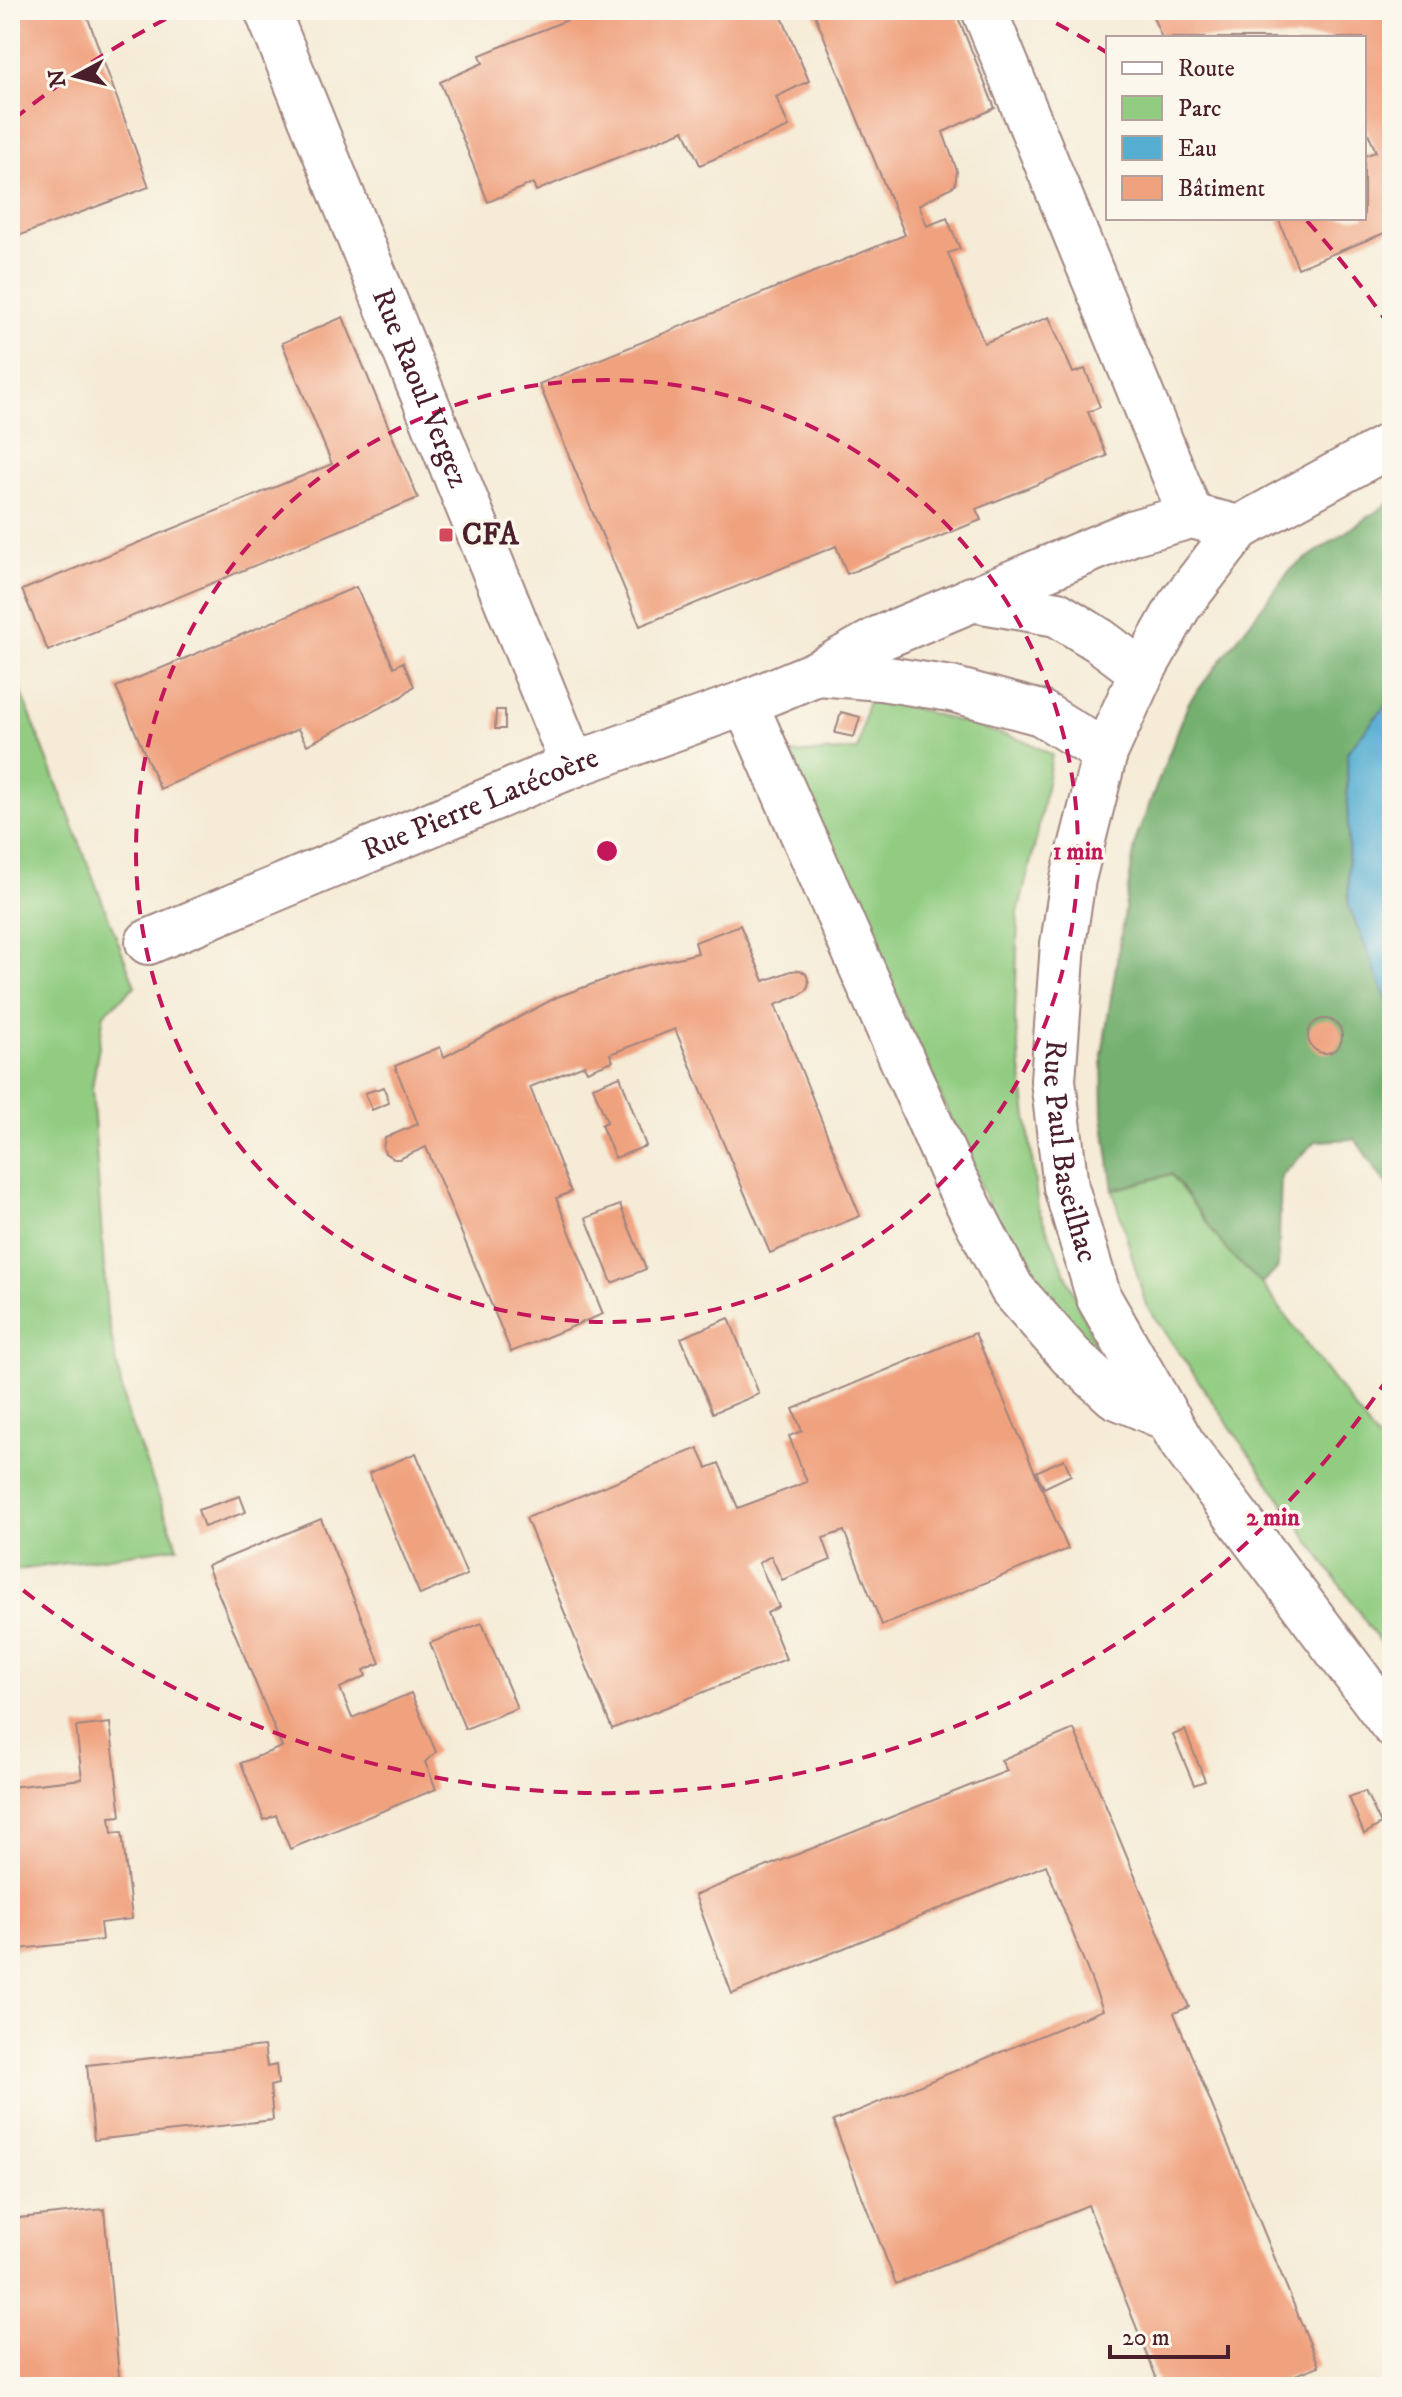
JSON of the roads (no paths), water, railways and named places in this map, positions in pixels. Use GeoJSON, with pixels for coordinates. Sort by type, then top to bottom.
{"type":"FeatureCollection","features":[{"type":"Feature","properties":{"kind":"street","name":"Rue Raoul Vergez"},"geometry":{"type":"LineString","coordinates":[[267,10],[573,765]]}},
{"type":"Feature","properties":{"kind":"street"},"geometry":{"type":"LineString","coordinates":[[984,10],[1191,516]]}},
{"type":"Feature","properties":{"kind":"street"},"geometry":{"type":"LineString","coordinates":[[1239,528],[1392,444]]}},
{"type":"Feature","properties":{"kind":"street","name":"Rue Pierre Latécoère"},"geometry":{"type":"LineString","coordinates":[[148,942],[573,765],[745,703],[817,673],[880,638],[1134,532],[1191,516],[1239,528]]}},
{"type":"Feature","properties":{"kind":"street","name":"Rue Paul Baseilhac"},"geometry":{"type":"LineString","coordinates":[[1239,528],[1179,606],[1142,672],[1105,753],[1073,879],[1065,931],[1053,1080],[1066,1187],[1099,1298],[1182,1443],[1392,1724]]}},
{"type":"Feature","properties":{"kind":"street"},"geometry":{"type":"LineString","coordinates":[[971,599],[1057,614],[1142,672]]}},
{"type":"Feature","properties":{"kind":"street","name":"Rue Pierre Latécoère"},"geometry":{"type":"LineString","coordinates":[[817,673],[881,678],[951,689],[1041,713],[1105,753]]}},
{"type":"Feature","properties":{"kind":"street"},"geometry":{"type":"LineString","coordinates":[[745,703],[953,1175],[1012,1289],[1071,1356],[1115,1396],[1169,1419]]}},
{"type":"Feature","properties":{"kind":"water"},"geometry":{"type":"Polygon","coordinates":[[[1392,698],[1392,1013],[1349,906],[1347,752],[1392,698]]]}},
{"type":"Feature","properties":{"kind":"place","name":"CFA"},"geometry":{"type":"Point","coordinates":[446,535]}}]}
